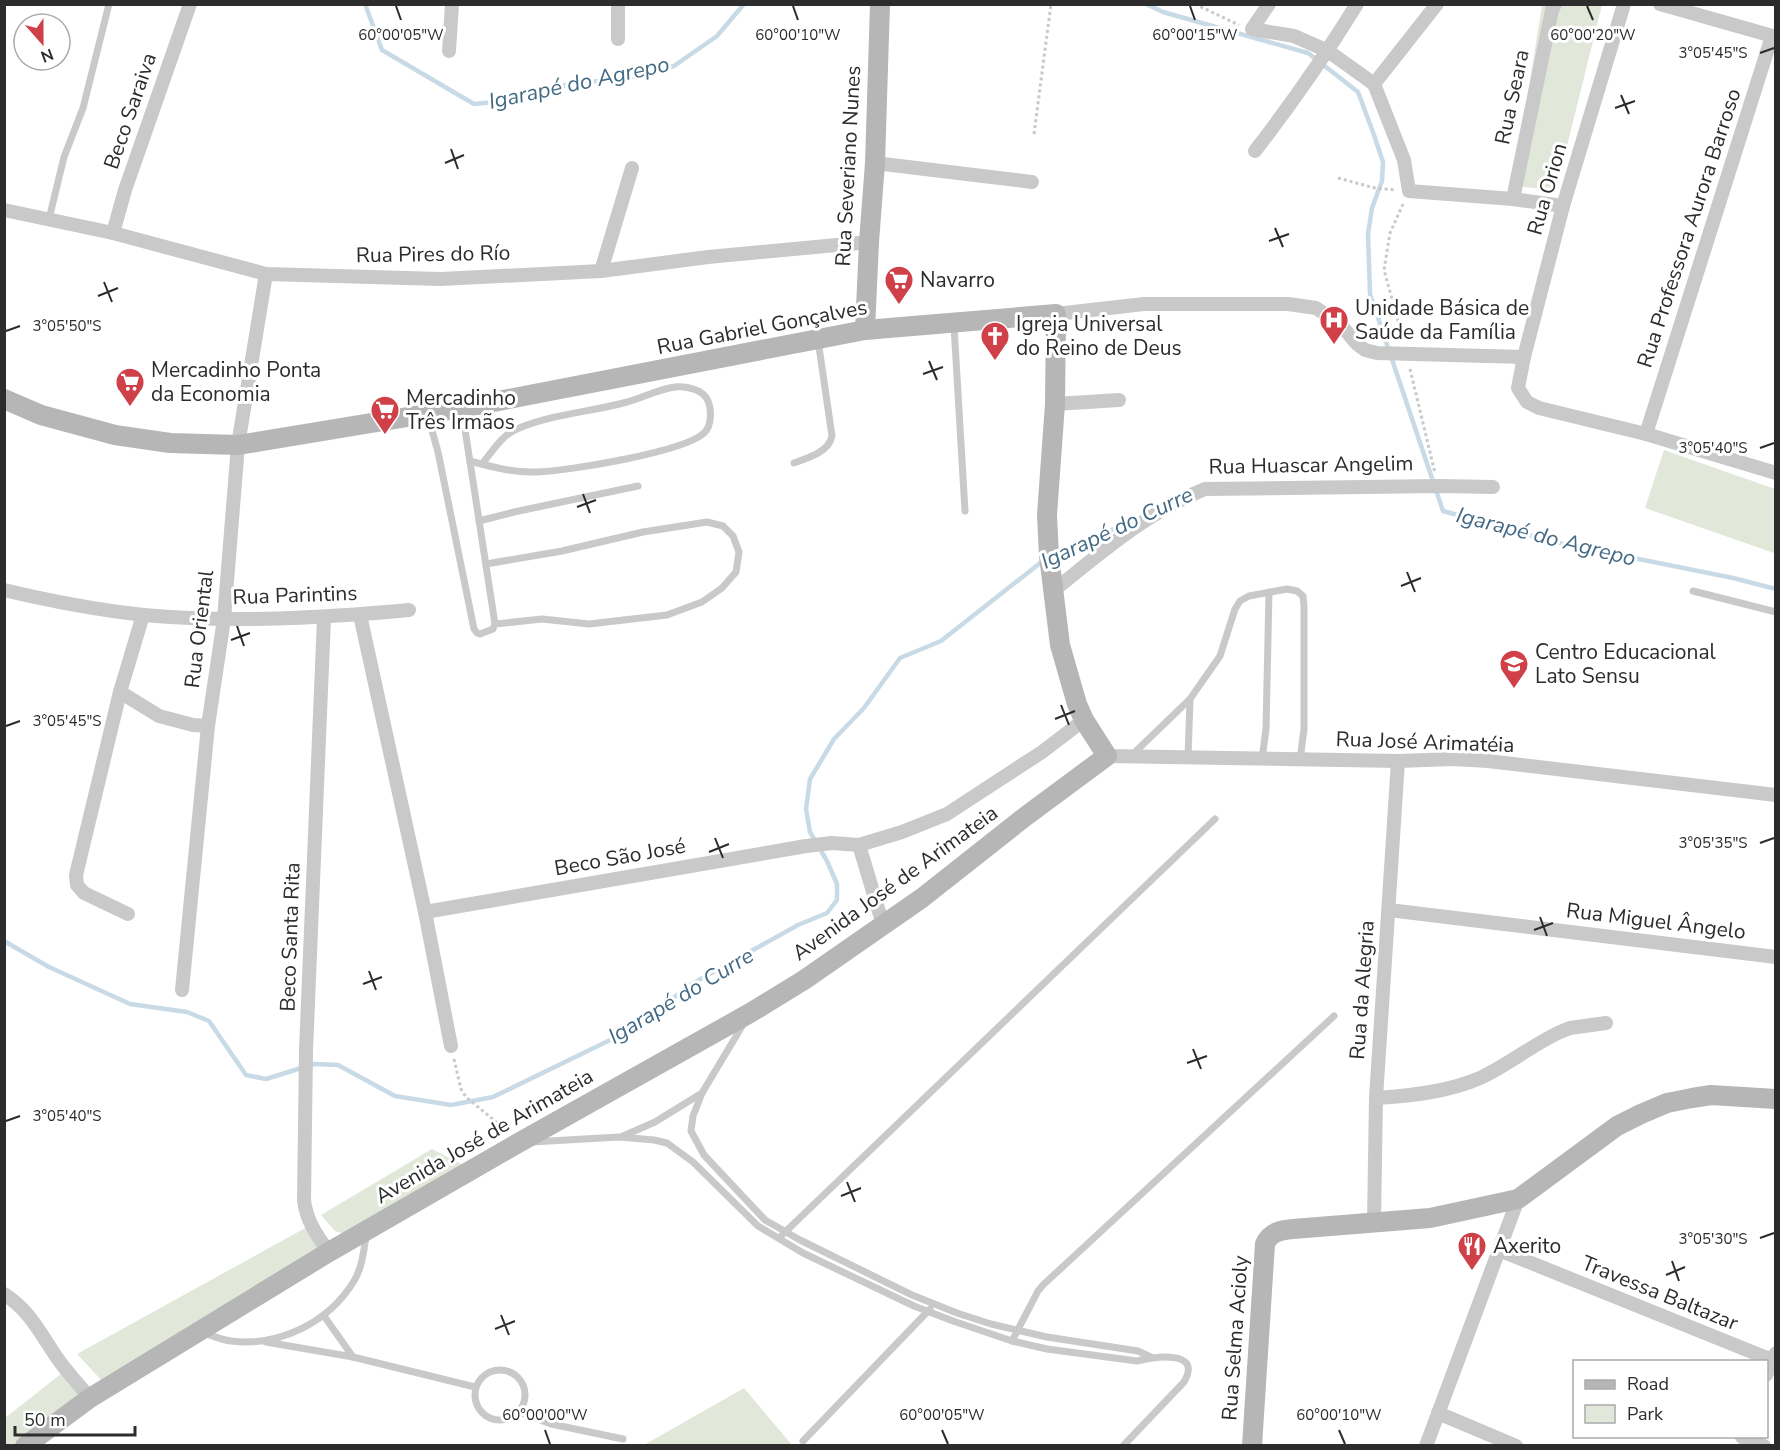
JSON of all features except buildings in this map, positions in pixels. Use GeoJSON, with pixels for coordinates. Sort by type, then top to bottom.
{"type":"FeatureCollection","features":[{"type":"Feature","properties":{"kind":"street","name":"Beco Saraiva"},"geometry":{"type":"LineString","coordinates":[[113,233],[125,190],[190,4]]}},
{"type":"Feature","properties":{"kind":"street"},"geometry":{"type":"LineString","coordinates":[[449,51],[452,4]]}},
{"type":"Feature","properties":{"kind":"street"},"geometry":{"type":"LineString","coordinates":[[618,4],[618,39]]}},
{"type":"Feature","properties":{"kind":"street","name":"Rua Severiano Nunes"},"geometry":{"type":"LineString","coordinates":[[865,330],[875,164],[880,4]]}},
{"type":"Feature","properties":{"kind":"street"},"geometry":{"type":"LineString","coordinates":[[1269,4],[1252,29],[1294,36],[1328,51],[1374,84],[1404,160],[1409,191],[1513,199],[1563,206]]}},
{"type":"Feature","properties":{"kind":"street"},"geometry":{"type":"LineString","coordinates":[[1255,151],[1293,102],[1328,51],[1356,4]]}},
{"type":"Feature","properties":{"kind":"street"},"geometry":{"type":"LineString","coordinates":[[1374,84],[1437,4]]}},
{"type":"Feature","properties":{"kind":"street","name":"Rua Seara"},"geometry":{"type":"LineString","coordinates":[[1513,199],[1555,4]]}},
{"type":"Feature","properties":{"kind":"street","name":"Rua Orion"},"geometry":{"type":"LineString","coordinates":[[1624,4],[1563,206],[1518,388],[1527,402],[1539,408],[1646,434]]}},
{"type":"Feature","properties":{"kind":"street"},"geometry":{"type":"LineString","coordinates":[[1660,4],[1774,36]]}},
{"type":"Feature","properties":{"kind":"street","name":"Rua Professora Aurora Barroso"},"geometry":{"type":"LineString","coordinates":[[1646,434],[1774,36]]}},
{"type":"Feature","properties":{"kind":"street"},"geometry":{"type":"LineString","coordinates":[[875,164],[1032,182]]}},
{"type":"Feature","properties":{"kind":"street"},"geometry":{"type":"LineString","coordinates":[[601,271],[632,168]]}},
{"type":"Feature","properties":{"kind":"street","name":"Rua Pires do Río"},"geometry":{"type":"LineString","coordinates":[[4,210],[113,233],[266,274],[441,279],[601,271],[708,257],[869,242]]}},
{"type":"Feature","properties":{"kind":"street","name":"Rua Oriental"},"geometry":{"type":"LineString","coordinates":[[182,990],[208,726],[224,619],[238,445],[266,274]]}},
{"type":"Feature","properties":{"kind":"street","name":"Rua Gabriel Gonçalves"},"geometry":{"type":"LineString","coordinates":[[4,399],[40,415],[115,435],[170,443],[238,445],[462,408],[865,330],[1144,304],[1288,304],[1316,308],[1340,324],[1365,350],[1377,353],[1524,357]]}},
{"type":"Feature","properties":{"kind":"street"},"geometry":{"type":"LineString","coordinates":[[1056,314],[1055,404],[1047,515],[1053,591],[1060,645],[1077,704],[1084,720],[1107,756]]}},
{"type":"Feature","properties":{"kind":"street"},"geometry":{"type":"LineString","coordinates":[[1055,404],[1119,400]]}},
{"type":"Feature","properties":{"kind":"street"},"geometry":{"type":"LineString","coordinates":[[1646,434],[1776,473]]}},
{"type":"Feature","properties":{"kind":"street","name":"Rua Huascar Angelim"},"geometry":{"type":"LineString","coordinates":[[1053,591],[1137,525],[1205,489],[1439,486],[1492,488]]}},
{"type":"Feature","properties":{"kind":"street","name":"Rua Parintins"},"geometry":{"type":"LineString","coordinates":[[4,590],[143,615],[224,619],[324,618],[409,610]]}},
{"type":"Feature","properties":{"kind":"street"},"geometry":{"type":"LineString","coordinates":[[128,914],[84,893],[77,885],[76,876],[120,692],[143,615]]}},
{"type":"Feature","properties":{"kind":"street"},"geometry":{"type":"LineString","coordinates":[[360,615],[425,912],[451,1046]]}},
{"type":"Feature","properties":{"kind":"street","name":"Beco Santa Rita"},"geometry":{"type":"LineString","coordinates":[[324,618],[306,1050],[304,1200],[309,1222],[329,1252]]}},
{"type":"Feature","properties":{"kind":"street"},"geometry":{"type":"LineString","coordinates":[[120,692],[159,716],[193,725],[208,726]]}},
{"type":"Feature","properties":{"kind":"street","name":"Beco São José"},"geometry":{"type":"LineString","coordinates":[[425,912],[806,846],[832,843],[859,845],[902,832],[947,814],[1042,752],[1084,720]]}},
{"type":"Feature","properties":{"kind":"street","name":"Rua José Arimatéia"},"geometry":{"type":"LineString","coordinates":[[1107,756],[1398,761],[1453,759],[1776,795]]}},
{"type":"Feature","properties":{"kind":"street","name":"Avenida José de Arimateia"},"geometry":{"type":"LineString","coordinates":[[25,1446],[90,1398],[329,1252],[750,1013],[804,980],[922,898],[1107,756]]}},
{"type":"Feature","properties":{"kind":"street","name":"Rua da Alegria"},"geometry":{"type":"LineString","coordinates":[[1374,1222],[1376,1098],[1398,761]]}},
{"type":"Feature","properties":{"kind":"street"},"geometry":{"type":"LineString","coordinates":[[859,845],[883,925]]}},
{"type":"Feature","properties":{"kind":"street","name":"Rua Miguel Ângelo"},"geometry":{"type":"LineString","coordinates":[[1389,910],[1776,957]]}},
{"type":"Feature","properties":{"kind":"street"},"geometry":{"type":"LineString","coordinates":[[1376,1098],[1413,1095],[1470,1082],[1498,1069],[1560,1032],[1570,1028],[1606,1023]]}},
{"type":"Feature","properties":{"kind":"street"},"geometry":{"type":"LineString","coordinates":[[1374,1222],[1430,1218],[1518,1199],[1617,1126],[1667,1103],[1711,1095],[1776,1099]]}},
{"type":"Feature","properties":{"kind":"street"},"geometry":{"type":"LineString","coordinates":[[1426,1446],[1518,1199]]}},
{"type":"Feature","properties":{"kind":"street","name":"Rua Selma Acioly"},"geometry":{"type":"LineString","coordinates":[[1252,1446],[1265,1244],[1271,1235],[1281,1230],[1374,1222]]}},
{"type":"Feature","properties":{"kind":"street","name":"Travessa Baltazar"},"geometry":{"type":"LineString","coordinates":[[1498,1250],[1774,1356]]}},
{"type":"Feature","properties":{"kind":"street"},"geometry":{"type":"LineString","coordinates":[[4,1294],[15,1300],[32,1318],[60,1361],[90,1398]]}},
{"type":"Feature","properties":{"kind":"street"},"geometry":{"type":"LineString","coordinates":[[1768,1372],[1774,1356]]}},
{"type":"Feature","properties":{"kind":"street"},"geometry":{"type":"LineString","coordinates":[[1438,1413],[1516,1446]]}},
{"type":"Feature","properties":{"kind":"street"},"geometry":{"type":"LineString","coordinates":[[1744,1438],[1764,1446]]}},
{"type":"Feature","properties":{"kind":"lane"},"geometry":{"type":"LineString","coordinates":[[49,219],[64,157],[83,108],[109,4]]}},
{"type":"Feature","properties":{"kind":"lane"},"geometry":{"type":"LineString","coordinates":[[954,323],[965,512]]}},
{"type":"Feature","properties":{"kind":"lane"},"geometry":{"type":"LineString","coordinates":[[794,463],[826,448],[832,436],[818,340]]}},
{"type":"Feature","properties":{"kind":"lane"},"geometry":{"type":"LineString","coordinates":[[470,461],[506,471],[537,472],[592,465],[667,450],[706,432],[711,421],[708,401],[698,391],[674,387],[626,402],[546,419],[514,430],[502,440],[482,464]]}},
{"type":"Feature","properties":{"kind":"lane"},"geometry":{"type":"LineString","coordinates":[[428,413],[474,629],[480,634],[493,629],[495,624],[462,408]]}},
{"type":"Feature","properties":{"kind":"lane"},"geometry":{"type":"LineString","coordinates":[[479,521],[638,486]]}},
{"type":"Feature","properties":{"kind":"lane"},"geometry":{"type":"LineString","coordinates":[[486,564],[562,551],[643,532],[707,522],[723,526],[733,536],[739,552],[736,573],[722,588],[702,602],[667,615],[589,624],[542,619],[495,624]]}},
{"type":"Feature","properties":{"kind":"lane"},"geometry":{"type":"LineString","coordinates":[[1130,757],[1191,699],[1216,663],[1235,609],[1240,602],[1249,596],[1287,589],[1297,591],[1303,596],[1305,606],[1304,729],[1300,760]]}},
{"type":"Feature","properties":{"kind":"lane"},"geometry":{"type":"LineString","coordinates":[[1693,591],[1776,612]]}},
{"type":"Feature","properties":{"kind":"lane"},"geometry":{"type":"LineString","coordinates":[[1262,759],[1266,729],[1269,592]]}},
{"type":"Feature","properties":{"kind":"lane"},"geometry":{"type":"LineString","coordinates":[[1188,758],[1191,699]]}},
{"type":"Feature","properties":{"kind":"lane"},"geometry":{"type":"LineString","coordinates":[[781,1235],[1215,819]]}},
{"type":"Feature","properties":{"kind":"lane"},"geometry":{"type":"LineString","coordinates":[[750,1013],[702,1093],[691,1126],[693,1137],[711,1163],[781,1235],[803,1253],[953,1322],[1012,1341],[1047,1349],[1137,1361],[1151,1357]]}},
{"type":"Feature","properties":{"kind":"lane"},"geometry":{"type":"LineString","coordinates":[[1012,1341],[1043,1285],[1334,1016]]}},
{"type":"Feature","properties":{"kind":"lane"},"geometry":{"type":"LineString","coordinates":[[619,1137],[655,1122],[702,1093]]}},
{"type":"Feature","properties":{"kind":"lane"},"geometry":{"type":"LineString","coordinates":[[520,1142],[619,1137],[654,1140],[671,1145],[693,1162],[758,1226],[901,1290],[984,1322],[1052,1338],[1138,1352],[1151,1357],[1182,1359],[1187,1363],[1188,1369],[1184,1382],[1123,1446]]}},
{"type":"Feature","properties":{"kind":"lane"},"geometry":{"type":"LineString","coordinates":[[264,1341],[296,1333],[324,1316],[355,1279],[368,1230]]}},
{"type":"Feature","properties":{"kind":"lane"},"geometry":{"type":"LineString","coordinates":[[803,1442],[929,1311],[933,1303]]}},
{"type":"Feature","properties":{"kind":"lane"},"geometry":{"type":"LineString","coordinates":[[324,1316],[352,1357]]}},
{"type":"Feature","properties":{"kind":"lane"},"geometry":{"type":"LineString","coordinates":[[199,1331],[231,1341],[264,1341],[352,1357],[475,1387]]}},
{"type":"Feature","properties":{"kind":"lane"},"geometry":{"type":"LineString","coordinates":[[498,1370],[508,1371],[517,1376],[526,1394],[519,1412],[501,1421],[491,1420],[483,1415],[476,1407],[474,1397],[475,1387],[480,1378],[488,1372],[498,1370]]}},
{"type":"Feature","properties":{"kind":"lane"},"geometry":{"type":"LineString","coordinates":[[519,1412],[551,1424],[623,1439]]}},
{"type":"Feature","properties":{"kind":"path"},"geometry":{"type":"LineString","coordinates":[[1034,134],[1051,4]]}},
{"type":"Feature","properties":{"kind":"path"},"geometry":{"type":"LineString","coordinates":[[1195,4],[1252,29]]}},
{"type":"Feature","properties":{"kind":"path"},"geometry":{"type":"LineString","coordinates":[[1338,178],[1375,188],[1409,191]]}},
{"type":"Feature","properties":{"kind":"path"},"geometry":{"type":"LineString","coordinates":[[451,1046],[457,1077],[466,1097],[520,1142]]}},
{"type":"Feature","properties":{"kind":"green space"},"geometry":{"type":"Polygon","coordinates":[[[1542,5],[1602,5],[1556,190],[1513,186],[1542,5]]]}},
{"type":"Feature","properties":{"kind":"green space"},"geometry":{"type":"Polygon","coordinates":[[[1664,450],[1775,489],[1776,549],[1774,553],[1645,508],[1664,450]]]}},
{"type":"Feature","properties":{"kind":"green space"},"geometry":{"type":"Polygon","coordinates":[[[432,1149],[463,1165],[344,1234],[335,1231],[321,1215],[432,1149]]]}},
{"type":"Feature","properties":{"kind":"green space"},"geometry":{"type":"Polygon","coordinates":[[[307,1227],[322,1252],[104,1383],[77,1354],[307,1227]]]}},
{"type":"Feature","properties":{"kind":"green space"},"geometry":{"type":"Polygon","coordinates":[[[66,1370],[87,1394],[18,1445],[5,1446],[5,1418],[66,1370]]]}},
{"type":"Feature","properties":{"kind":"green space"},"geometry":{"type":"Polygon","coordinates":[[[744,1388],[792,1445],[644,1445],[744,1388]]]}},
{"type":"Feature","properties":{"kind":"waterway","name":"Igarapé do Agrepo"},"geometry":{"type":"LineString","coordinates":[[365,4],[382,50],[474,104],[514,100],[566,85],[638,76],[674,66],[717,36],[744,4]]}},
{"type":"Feature","properties":{"kind":"waterway","name":"Igarapé do Agrepo"},"geometry":{"type":"LineString","coordinates":[[1146,4],[1163,12],[1308,53],[1358,92],[1383,162],[1382,181],[1372,208],[1368,234],[1370,294],[1443,511],[1554,542],[1733,578],[1776,589]]}},
{"type":"Feature","properties":{"kind":"waterway","name":"Igarapé do Curre"},"geometry":{"type":"LineString","coordinates":[[1054,554],[1135,520]]}},
{"type":"Feature","properties":{"kind":"waterway","name":"Igarapé do Curre"},"geometry":{"type":"LineString","coordinates":[[4,941],[49,967],[130,1004],[187,1012],[209,1021],[246,1075],[266,1079],[314,1064],[338,1065],[395,1096],[451,1105],[493,1097],[641,1025],[688,986],[798,925],[827,913],[837,900],[837,884],[810,832],[806,809],[810,779],[834,739],[864,708],[900,658],[941,641],[1044,560]]}},
{"type":"Feature","properties":{"kind":"place","name":"Navarro"},"geometry":{"type":"Point","coordinates":[899,306]}},
{"type":"Feature","properties":{"kind":"place","name":"Unidade Básica de Saúde da Família"},"geometry":{"type":"Point","coordinates":[1334,346]}},
{"type":"Feature","properties":{"kind":"place","name":"Igreja Universal do Reino de Deus"},"geometry":{"type":"Point","coordinates":[995,362]}},
{"type":"Feature","properties":{"kind":"place","name":"Mercadinho Ponta da Economia"},"geometry":{"type":"Point","coordinates":[130,408]}},
{"type":"Feature","properties":{"kind":"place","name":"Mercadinho Três Irmãos"},"geometry":{"type":"Point","coordinates":[385,436]}},
{"type":"Feature","properties":{"kind":"place","name":"Centro Educacional Lato Sensu"},"geometry":{"type":"Point","coordinates":[1514,690]}},
{"type":"Feature","properties":{"kind":"place","name":"Axerito"},"geometry":{"type":"Point","coordinates":[1472,1272]}}]}
